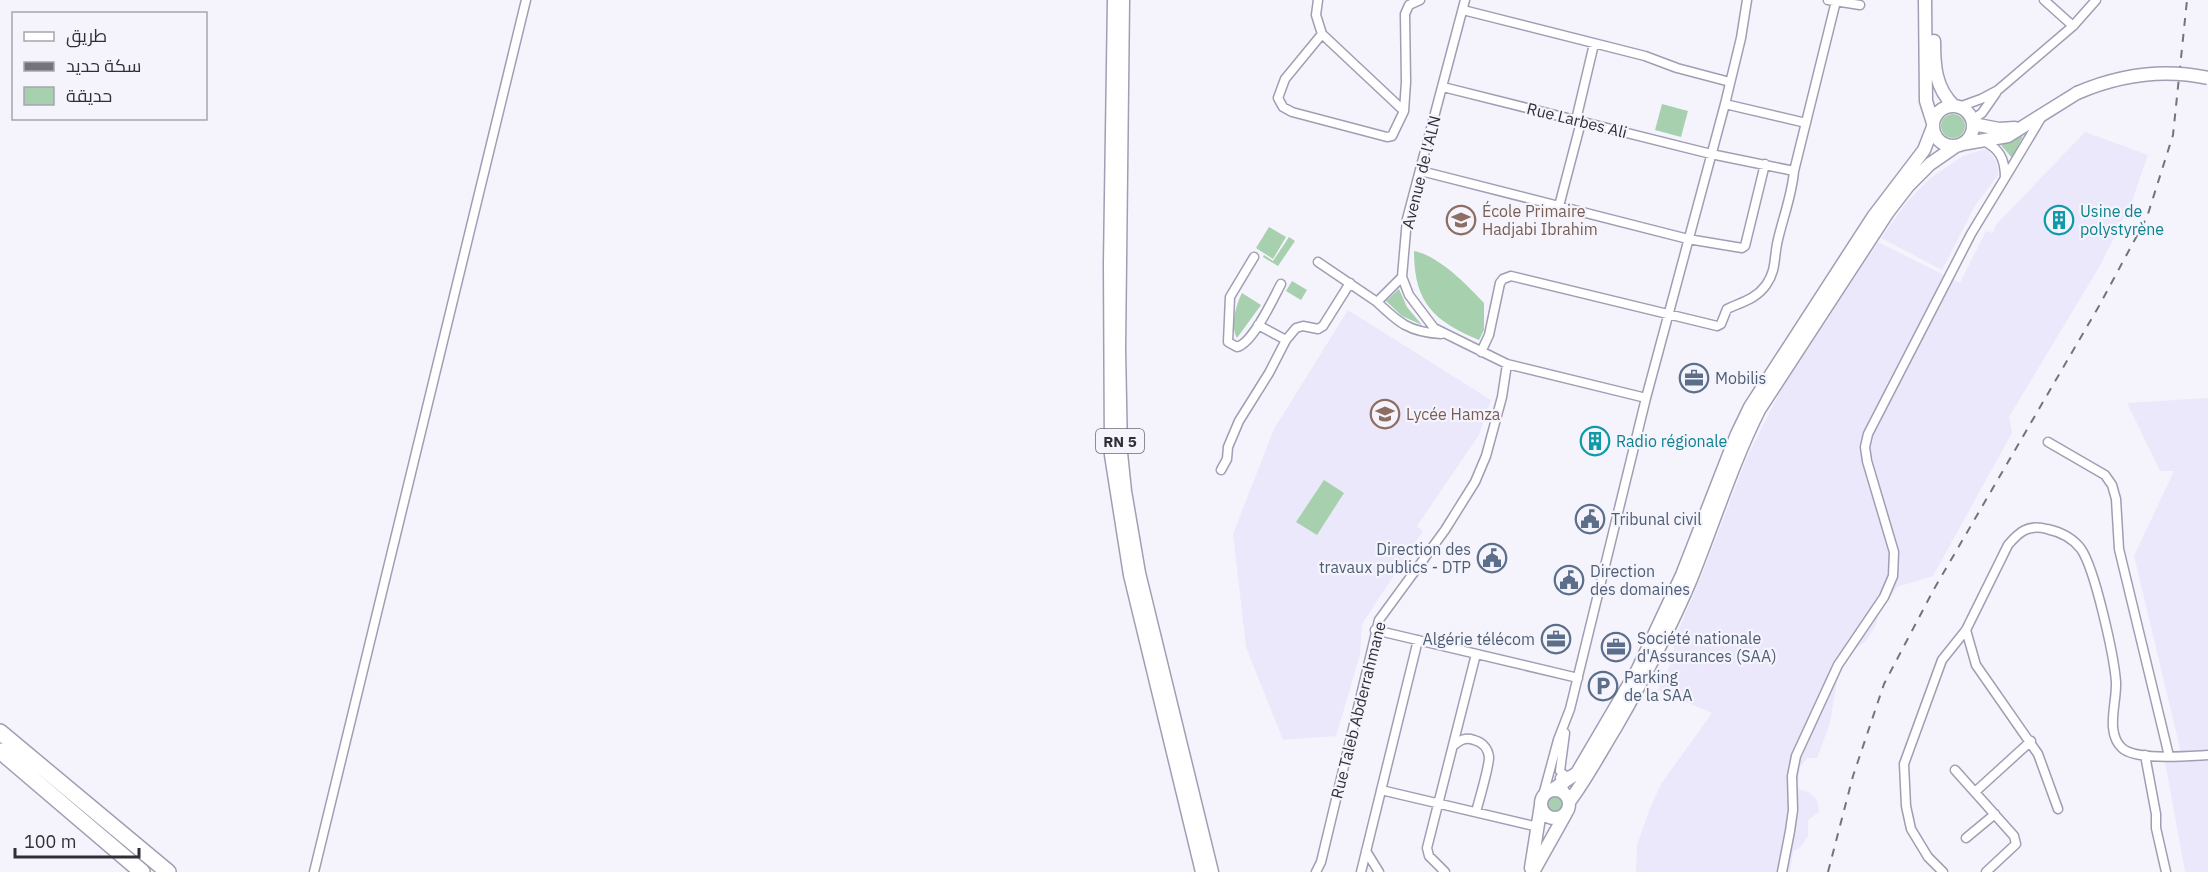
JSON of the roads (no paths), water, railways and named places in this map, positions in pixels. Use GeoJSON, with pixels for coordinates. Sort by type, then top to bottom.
{"type":"FeatureCollection","features":[{"type":"Feature","properties":{"kind":"highway"},"geometry":{"type":"LineString","coordinates":[[0,732],[168,872]]}},
{"type":"Feature","properties":{"kind":"highway"},"geometry":{"type":"LineString","coordinates":[[0,751],[142,872]]}},
{"type":"Feature","properties":{"kind":"main road","name":"RN 5"},"geometry":{"type":"LineString","coordinates":[[1114,0],[1109,285],[1111,455],[1130,575],[1202,872]]}},
{"type":"Feature","properties":{"kind":"main road","name":"RN 5"},"geometry":{"type":"LineString","coordinates":[[1123,0],[1120,453],[1139,573],[1212,872]]}},
{"type":"Feature","properties":{"kind":"main road"},"geometry":{"type":"LineString","coordinates":[[1913,166],[1924,133],[1925,0]]}},
{"type":"Feature","properties":{"kind":"main road"},"geometry":{"type":"LineString","coordinates":[[1542,801],[1544,812],[1551,817],[1560,816],[1609,738],[1667,631],[1691,579],[1745,438],[1759,410],[1888,212],[1908,186],[1930,164],[1971,134],[1973,122],[1968,112],[1957,106],[1943,92],[1935,73],[1933,0]]}},
{"type":"Feature","properties":{"kind":"main road"},"geometry":{"type":"LineString","coordinates":[[1926,101],[1936,138],[1951,146],[2008,136],[2077,93],[2121,77],[2141,74],[2174,74],[2208,78]]}},
{"type":"Feature","properties":{"kind":"main road"},"geometry":{"type":"LineString","coordinates":[[1532,872],[1544,795],[1577,773],[1638,669],[1682,575],[1750,406],[1860,235],[1924,150],[1936,115],[1942,109],[1957,106]]}},
{"type":"Feature","properties":{"kind":"main road"},"geometry":{"type":"LineString","coordinates":[[1973,122],[1999,129],[2025,126]]}},
{"type":"Feature","properties":{"kind":"main road"},"geometry":{"type":"LineString","coordinates":[[1557,788],[1568,804]]}},
{"type":"Feature","properties":{"kind":"main road"},"geometry":{"type":"LineString","coordinates":[[1532,872],[1568,804]]}},
{"type":"Feature","properties":{"kind":"street"},"geometry":{"type":"LineString","coordinates":[[314,872],[526,0]]}},
{"type":"Feature","properties":{"kind":"street"},"geometry":{"type":"LineString","coordinates":[[1318,0],[1316,15],[1322,34],[1404,111]]}},
{"type":"Feature","properties":{"kind":"street"},"geometry":{"type":"LineString","coordinates":[[1322,34],[1285,79],[1278,98],[1283,107],[1292,112],[1387,137],[1392,136],[1404,111],[1405,14],[1409,5],[1420,0]]}},
{"type":"Feature","properties":{"kind":"street","name":"Avenue de l'ALN"},"geometry":{"type":"LineString","coordinates":[[1402,277],[1407,219],[1466,0]]}},
{"type":"Feature","properties":{"kind":"street"},"geometry":{"type":"LineString","coordinates":[[1557,788],[1570,709],[1646,398],[1725,104],[1741,38],[1747,0]]}},
{"type":"Feature","properties":{"kind":"street"},"geometry":{"type":"LineString","coordinates":[[2044,0],[2073,26]]}},
{"type":"Feature","properties":{"kind":"street"},"geometry":{"type":"LineString","coordinates":[[1973,122],[1985,110],[1998,90],[2073,26],[2097,0]]}},
{"type":"Feature","properties":{"kind":"street"},"geometry":{"type":"LineString","coordinates":[[1481,352],[1489,335],[1500,283],[1511,276],[1717,326],[1721,324],[1727,309],[1746,302],[1766,286],[1775,267],[1777,245],[1832,1],[1860,5]]}},
{"type":"Feature","properties":{"kind":"street"},"geometry":{"type":"LineString","coordinates":[[1462,10],[1645,56],[1677,68],[1730,82]]}},
{"type":"Feature","properties":{"kind":"street"},"geometry":{"type":"LineString","coordinates":[[1559,206],[1594,44]]}},
{"type":"Feature","properties":{"kind":"street","name":"Rue Larbes Ali"},"geometry":{"type":"LineString","coordinates":[[1443,87],[1711,154],[1794,171]]}},
{"type":"Feature","properties":{"kind":"street"},"geometry":{"type":"LineString","coordinates":[[1957,106],[1998,90]]}},
{"type":"Feature","properties":{"kind":"street"},"geometry":{"type":"LineString","coordinates":[[1725,104],[1806,123]]}},
{"type":"Feature","properties":{"kind":"street"},"geometry":{"type":"LineString","coordinates":[[1782,872],[1790,831],[1792,776],[1796,756],[1838,665],[1884,597],[1893,576],[1894,552],[1867,461],[1865,447],[1868,434],[1971,234],[2042,116]]}},
{"type":"Feature","properties":{"kind":"street"},"geometry":{"type":"LineString","coordinates":[[1981,140],[1994,146],[1999,152],[2004,162],[2005,178]]}},
{"type":"Feature","properties":{"kind":"street"},"geometry":{"type":"LineString","coordinates":[[1421,171],[1689,239],[1742,248],[1745,246],[1765,164]]}},
{"type":"Feature","properties":{"kind":"street"},"geometry":{"type":"LineString","coordinates":[[1254,257],[1230,297],[1228,342],[1237,347],[1241,346],[1258,325],[1281,284]]}},
{"type":"Feature","properties":{"kind":"street"},"geometry":{"type":"LineString","coordinates":[[1318,262],[1377,302],[1395,319],[1410,328],[1426,333],[1444,334]]}},
{"type":"Feature","properties":{"kind":"street"},"geometry":{"type":"LineString","coordinates":[[1377,302],[1402,277],[1409,295],[1421,313],[1434,328],[1444,334],[1507,364],[1646,398]]}},
{"type":"Feature","properties":{"kind":"street"},"geometry":{"type":"LineString","coordinates":[[1221,470],[1227,459],[1228,447],[1239,421],[1269,373],[1286,340],[1296,328],[1303,326],[1318,329],[1323,326],[1350,283]]}},
{"type":"Feature","properties":{"kind":"street"},"geometry":{"type":"LineString","coordinates":[[1258,325],[1286,340]]}},
{"type":"Feature","properties":{"kind":"street","name":"Rue Taleb Abderrahmane"},"geometry":{"type":"LineString","coordinates":[[1316,872],[1376,630],[1384,611],[1446,530],[1475,482],[1486,456],[1502,397],[1507,364]]}},
{"type":"Feature","properties":{"kind":"street"},"geometry":{"type":"LineString","coordinates":[[2048,442],[2104,475],[2112,485],[2116,499],[2119,549],[2169,756]]}},
{"type":"Feature","properties":{"kind":"street"},"geometry":{"type":"LineString","coordinates":[[1943,872],[1928,857],[1911,829],[1906,806],[1904,764],[1942,660],[1966,630],[2008,545],[2018,533],[2031,527],[2064,533],[2083,552],[2093,580],[2110,646],[2116,682],[2113,728],[2115,737],[2124,750],[2131,754],[2145,755],[2208,755]]}},
{"type":"Feature","properties":{"kind":"street"},"geometry":{"type":"LineString","coordinates":[[1376,630],[1578,678]]}},
{"type":"Feature","properties":{"kind":"street"},"geometry":{"type":"LineString","coordinates":[[1966,630],[1976,665],[2038,754],[2058,809]]}},
{"type":"Feature","properties":{"kind":"street"},"geometry":{"type":"LineString","coordinates":[[1361,872],[1418,640]]}},
{"type":"Feature","properties":{"kind":"street"},"geometry":{"type":"LineString","coordinates":[[1445,872],[1429,856],[1427,848],[1476,654]]}},
{"type":"Feature","properties":{"kind":"street"},"geometry":{"type":"LineString","coordinates":[[1542,801],[1558,740],[1570,709]]}},
{"type":"Feature","properties":{"kind":"street"},"geometry":{"type":"LineString","coordinates":[[1452,746],[1460,740],[1470,739],[1480,741],[1486,747],[1489,756],[1476,812]]}},
{"type":"Feature","properties":{"kind":"street"},"geometry":{"type":"LineString","coordinates":[[1975,792],[2031,741]]}},
{"type":"Feature","properties":{"kind":"street"},"geometry":{"type":"LineString","coordinates":[[2145,755],[2156,814],[2156,828],[2166,872]]}},
{"type":"Feature","properties":{"kind":"street"},"geometry":{"type":"LineString","coordinates":[[1955,770],[2014,836],[2016,844],[1986,872]]}},
{"type":"Feature","properties":{"kind":"street"},"geometry":{"type":"LineString","coordinates":[[1560,771],[1565,776],[1577,773]]}},
{"type":"Feature","properties":{"kind":"street"},"geometry":{"type":"LineString","coordinates":[[1381,790],[1539,827]]}},
{"type":"Feature","properties":{"kind":"street"},"geometry":{"type":"LineString","coordinates":[[1966,838],[1995,813]]}},
{"type":"Feature","properties":{"kind":"street"},"geometry":{"type":"LineString","coordinates":[[1366,851],[1378,872]]}},
{"type":"Feature","properties":{"kind":"railway"},"geometry":{"type":"LineString","coordinates":[[1828,872],[1853,776],[1884,684],[1934,589],[2099,306],[2147,217],[2173,135],[2187,0]]}},
{"type":"Feature","properties":{"kind":"place","name":"École Primaire Hadjabi Ibrahim"},"geometry":{"type":"Point","coordinates":[1461,220]}},
{"type":"Feature","properties":{"kind":"place","name":"Usine de polystyrène"},"geometry":{"type":"Point","coordinates":[2059,220]}},
{"type":"Feature","properties":{"kind":"place","name":"Mobilis"},"geometry":{"type":"Point","coordinates":[1694,378]}},
{"type":"Feature","properties":{"kind":"place","name":"Lycée Hamza"},"geometry":{"type":"Point","coordinates":[1385,414]}},
{"type":"Feature","properties":{"kind":"place","name":"Radio régionale"},"geometry":{"type":"Point","coordinates":[1595,441]}},
{"type":"Feature","properties":{"kind":"place","name":"Tribunal civil"},"geometry":{"type":"Point","coordinates":[1590,519]}},
{"type":"Feature","properties":{"kind":"place","name":"Direction des travaux publics - DTP"},"geometry":{"type":"Point","coordinates":[1492,558]}},
{"type":"Feature","properties":{"kind":"place","name":"Direction des domaines"},"geometry":{"type":"Point","coordinates":[1569,580]}},
{"type":"Feature","properties":{"kind":"place","name":"Algérie télécom"},"geometry":{"type":"Point","coordinates":[1556,639]}},
{"type":"Feature","properties":{"kind":"place","name":"Société nationale d'Assurances (SAA)"},"geometry":{"type":"Point","coordinates":[1616,647]}},
{"type":"Feature","properties":{"kind":"place","name":"Parking de la SAA"},"geometry":{"type":"Point","coordinates":[1603,686]}}]}
